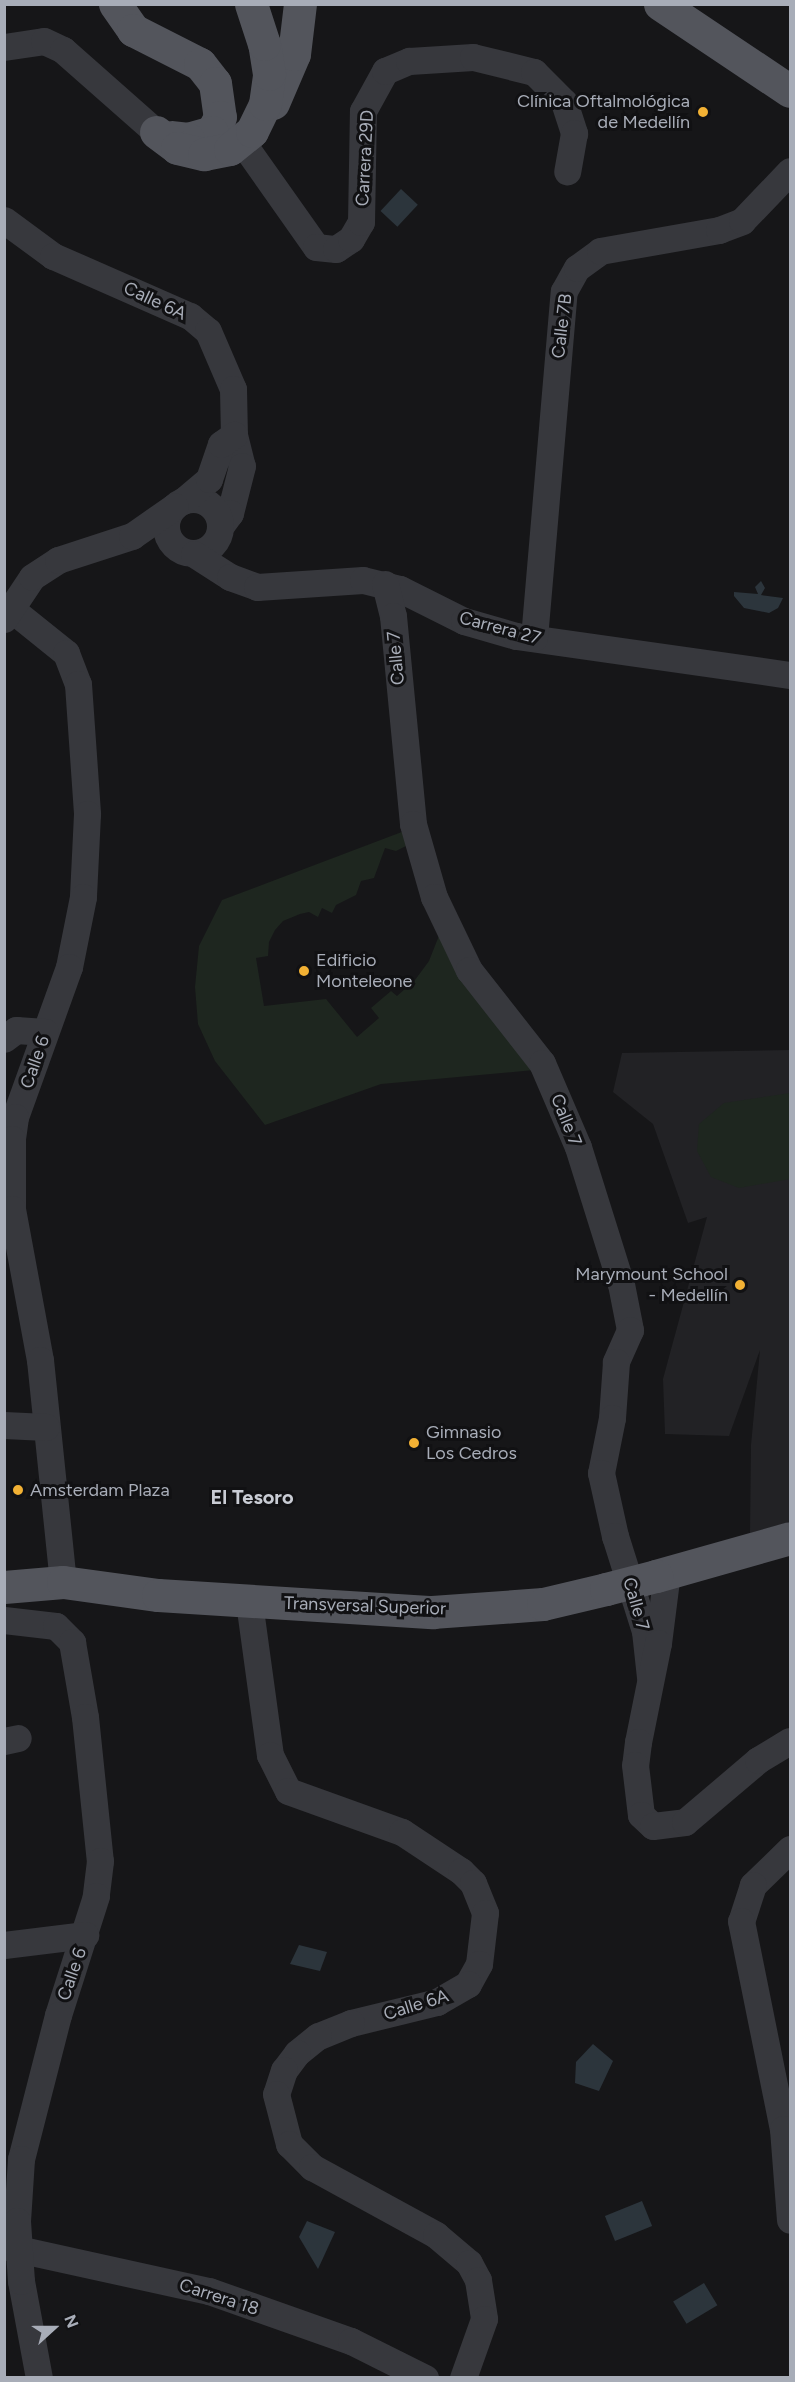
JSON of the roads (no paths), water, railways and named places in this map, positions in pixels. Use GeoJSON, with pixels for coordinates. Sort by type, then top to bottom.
{"type":"FeatureCollection","features":[{"type":"Feature","properties":{"kind":"main road"},"geometry":{"type":"LineString","coordinates":[[115,4],[141,36],[188,56],[208,72],[220,105],[220,117],[212,132]]}},
{"type":"Feature","properties":{"kind":"main road"},"geometry":{"type":"LineString","coordinates":[[156,132],[188,139],[212,132],[245,127],[287,75],[298,32],[300,4]]}},
{"type":"Feature","properties":{"kind":"main road"},"geometry":{"type":"LineString","coordinates":[[666,6],[790,91]]}},
{"type":"Feature","properties":{"kind":"main road"},"geometry":{"type":"LineString","coordinates":[[156,132],[190,153],[217,153],[245,127],[265,104],[269,74],[253,10]]}},
{"type":"Feature","properties":{"kind":"main road","name":"Transversal Superior"},"geometry":{"type":"LineString","coordinates":[[4,1587],[63,1582],[249,1602],[432,1612],[543,1604],[790,1538]]}},
{"type":"Feature","properties":{"kind":"street"},"geometry":{"type":"LineString","coordinates":[[4,47],[44,41],[63,50],[156,132]]}},
{"type":"Feature","properties":{"kind":"street","name":"Carrera 29D"},"geometry":{"type":"LineString","coordinates":[[245,127],[316,247],[336,249],[351,239],[361,222],[363,111],[385,71],[409,61],[473,57],[534,72],[564,102],[574,133],[567,171]]}},
{"type":"Feature","properties":{"kind":"street","name":"Calle 7B"},"geometry":{"type":"LineString","coordinates":[[534,638],[564,291],[577,268],[600,251],[719,230],[742,221],[790,171]]}},
{"type":"Feature","properties":{"kind":"street","name":"Calle 6A"},"geometry":{"type":"LineString","coordinates":[[4,220],[53,256],[190,316],[208,331],[233,389],[234,435],[242,466],[230,513],[203,549]]}},
{"type":"Feature","properties":{"kind":"street"},"geometry":{"type":"LineString","coordinates":[[7,614],[32,577],[58,560],[132,536],[179,503],[209,479],[222,444],[234,435]]}},
{"type":"Feature","properties":{"kind":"street"},"geometry":{"type":"LineString","coordinates":[[179,503],[208,504],[203,549],[166,530],[179,503]]}},
{"type":"Feature","properties":{"kind":"street","name":"Carrera 27"},"geometry":{"type":"LineString","coordinates":[[132,536],[203,549],[257,587],[338,580],[393,587],[464,621],[534,638],[790,675]]}},
{"type":"Feature","properties":{"kind":"street","name":"Calle 7"},"geometry":{"type":"LineString","coordinates":[[393,587],[393,616],[410,804],[431,888],[469,970],[546,1072],[578,1147],[621,1284],[630,1330],[616,1362],[612,1418],[601,1473],[615,1536],[645,1631],[650,1677]]}},
{"type":"Feature","properties":{"kind":"street"},"geometry":{"type":"LineString","coordinates":[[538,595],[543,609],[579,645]]}},
{"type":"Feature","properties":{"kind":"street","name":"Calle 6"},"geometry":{"type":"LineString","coordinates":[[7,614],[66,653],[78,684],[87,814],[83,897],[69,967],[8,1137],[12,1209],[40,1360],[63,1582]]}},
{"type":"Feature","properties":{"kind":"street"},"geometry":{"type":"LineString","coordinates":[[4,1039],[16,1030],[45,1032]]}},
{"type":"Feature","properties":{"kind":"street"},"geometry":{"type":"LineString","coordinates":[[4,1425],[46,1427]]}},
{"type":"Feature","properties":{"kind":"street","name":"Calle 7"},"geometry":{"type":"LineString","coordinates":[[662,1574],[650,1677],[635,1765],[641,1815],[653,1826],[685,1822],[758,1760],[790,1741]]}},
{"type":"Feature","properties":{"kind":"street","name":"Calle 6A"},"geometry":{"type":"LineString","coordinates":[[249,1602],[270,1755],[288,1791],[402,1832],[461,1871],[472,1883],[485,1913],[479,1964],[468,1984],[437,2002],[351,2023],[318,2036],[297,2053],[284,2070],[276,2094],[289,2144],[312,2167],[436,2235],[469,2263],[478,2280],[484,2319],[463,2378]]}},
{"type":"Feature","properties":{"kind":"street","name":"Calle 6"},"geometry":{"type":"LineString","coordinates":[[5,1619],[56,1626],[65,1631],[73,1648],[100,1861],[96,1896],[34,2105],[21,2159],[17,2221],[21,2281],[39,2378]]}},
{"type":"Feature","properties":{"kind":"street"},"geometry":{"type":"LineString","coordinates":[[790,1849],[753,1886],[741,1922],[787,2124],[790,2220]]}},
{"type":"Feature","properties":{"kind":"street"},"geometry":{"type":"LineString","coordinates":[[4,1945],[85,1935]]}},
{"type":"Feature","properties":{"kind":"street","name":"Carrera 18"},"geometry":{"type":"LineString","coordinates":[[4,2246],[209,2291],[351,2341],[424,2378]]}},
{"type":"Feature","properties":{"kind":"place","name":"Clínica Oftalmológica de Medellín"},"geometry":{"type":"Point","coordinates":[703,112]}},
{"type":"Feature","properties":{"kind":"place","name":"Edificio Monteleone"},"geometry":{"type":"Point","coordinates":[304,971]}},
{"type":"Feature","properties":{"kind":"place","name":"Marymount School - Medellín"},"geometry":{"type":"Point","coordinates":[740,1285]}},
{"type":"Feature","properties":{"kind":"place","name":"Gimnasio Los Cedros"},"geometry":{"type":"Point","coordinates":[414,1443]}},
{"type":"Feature","properties":{"kind":"place","name":"Amsterdam Plaza"},"geometry":{"type":"Point","coordinates":[18,1490]}},
{"type":"Feature","properties":{"kind":"district","name":"El Tesoro"},"geometry":{"type":"Point","coordinates":[252,1497]}}]}
